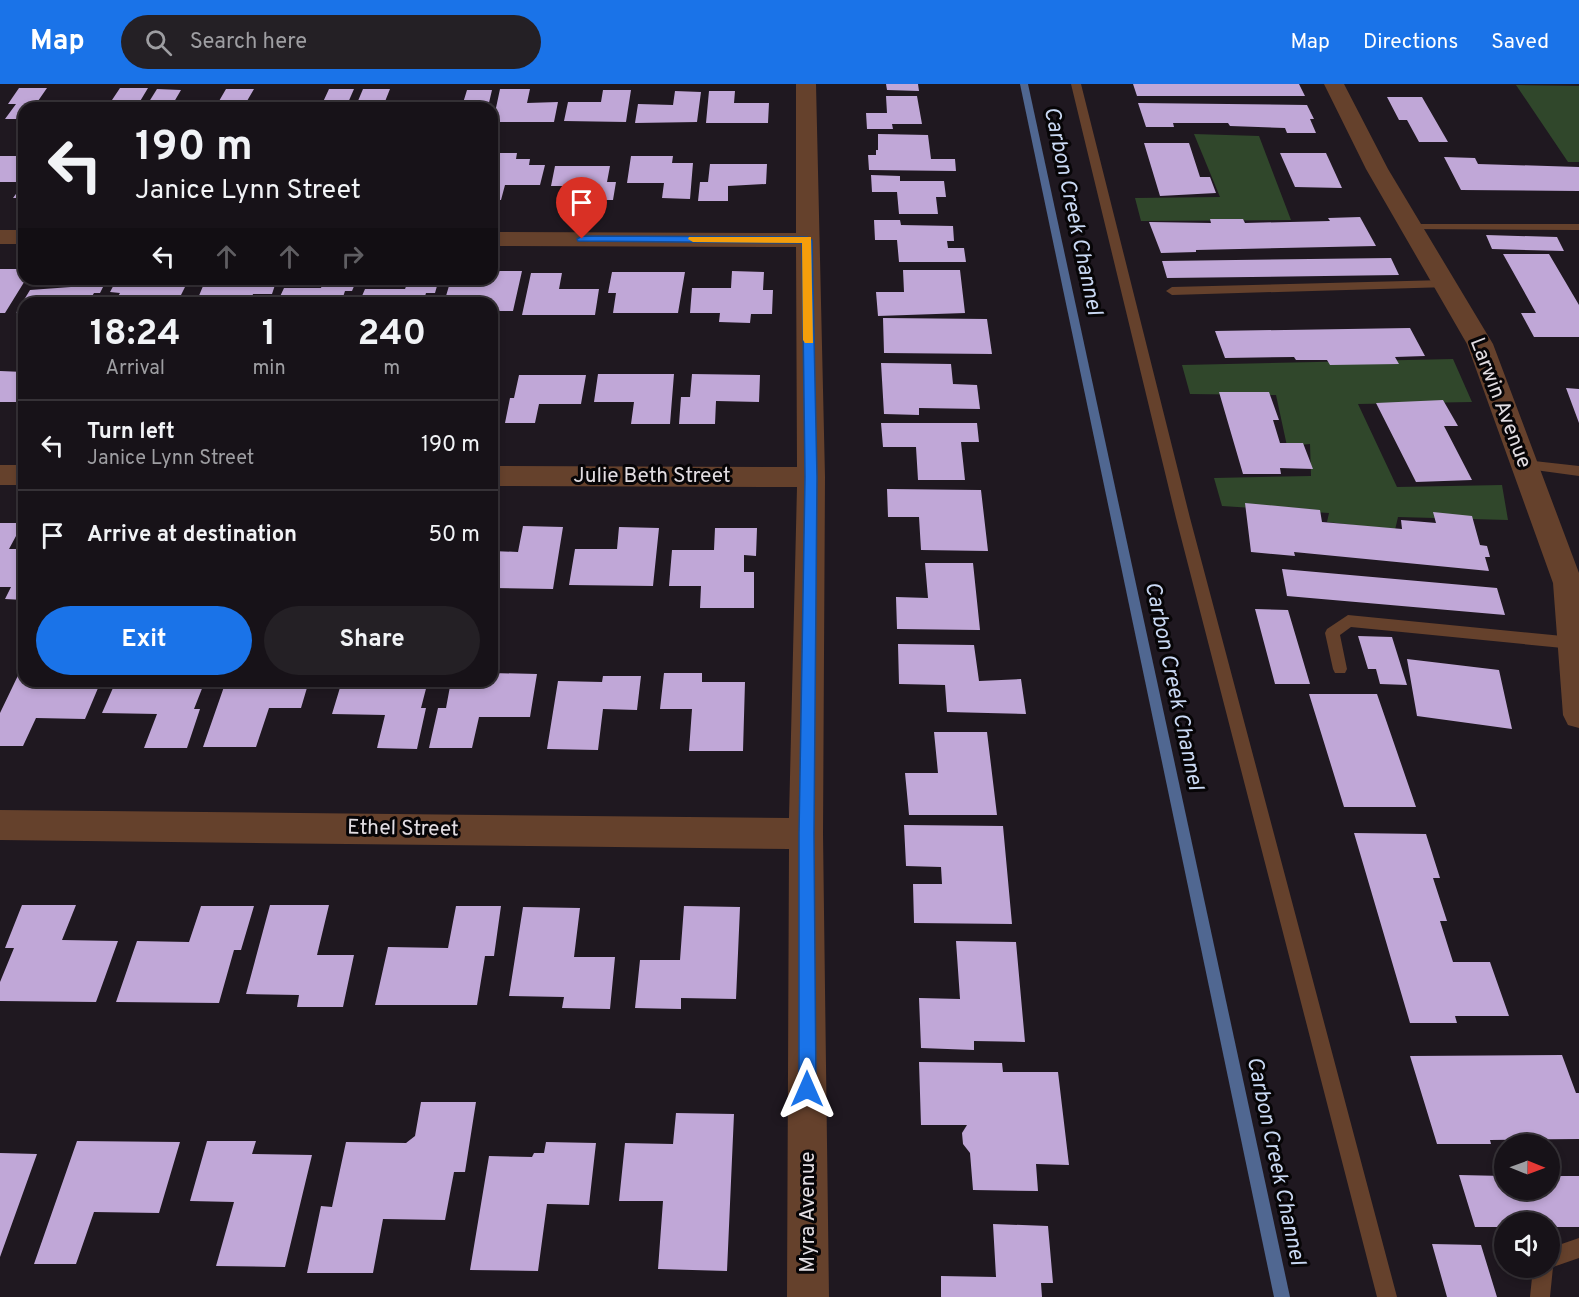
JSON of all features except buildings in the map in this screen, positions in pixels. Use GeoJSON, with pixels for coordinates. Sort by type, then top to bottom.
{"type":"FeatureCollection","features":[{"type":"Feature","properties":{"kind":"street","name":"Myra Avenue"},"geometry":{"type":"LineString","coordinates":[[806,84],[811,477],[806,834],[808,1297]]}},
{"type":"Feature","properties":{"kind":"street","name":"Larwin Avenue"},"geometry":{"type":"LineString","coordinates":[[1334,84],[1377,169],[1480,344],[1568,583],[1579,715]]}},
{"type":"Feature","properties":{"kind":"street"},"geometry":{"type":"LineString","coordinates":[[0,237],[18,237]]}},
{"type":"Feature","properties":{"kind":"street"},"geometry":{"type":"LineString","coordinates":[[498,239],[807,240]]}},
{"type":"Feature","properties":{"kind":"street"},"geometry":{"type":"LineString","coordinates":[[0,475],[18,475]]}},
{"type":"Feature","properties":{"kind":"street","name":"Julie Beth Street"},"geometry":{"type":"LineString","coordinates":[[498,476],[811,477]]}},
{"type":"Feature","properties":{"kind":"street","name":"Ethel Street"},"geometry":{"type":"LineString","coordinates":[[0,825],[806,834]]}},
{"type":"Feature","properties":{"kind":"lane"},"geometry":{"type":"LineString","coordinates":[[1076,84],[1183,518],[1387,1297]]}},
{"type":"Feature","properties":{"kind":"lane"},"geometry":{"type":"LineString","coordinates":[[1411,227],[1579,227]]}},
{"type":"Feature","properties":{"kind":"lane"},"geometry":{"type":"LineString","coordinates":[[1172,291],[1445,284]]}},
{"type":"Feature","properties":{"kind":"lane"},"geometry":{"type":"LineString","coordinates":[[1525,465],[1579,471]]}},
{"type":"Feature","properties":{"kind":"lane"},"geometry":{"type":"LineString","coordinates":[[1340,669],[1332,633],[1348,621],[1573,643]]}},
{"type":"Feature","properties":{"kind":"lane"},"geometry":{"type":"LineString","coordinates":[[1560,1255],[1579,1248]]}},
{"type":"Feature","properties":{"kind":"lane"},"geometry":{"type":"LineString","coordinates":[[1540,1297],[1542,1278]]}},
{"type":"Feature","properties":{"kind":"green space"},"geometry":{"type":"Polygon","coordinates":[[[1516,85],[1579,86],[1579,162],[1568,162],[1516,85]]]}},
{"type":"Feature","properties":{"kind":"green space"},"geometry":{"type":"Polygon","coordinates":[[[1194,134],[1259,136],[1291,220],[1141,221],[1135,198],[1220,197],[1194,134]]]}},
{"type":"Feature","properties":{"kind":"green space"},"geometry":{"type":"Polygon","coordinates":[[[1453,359],[1472,402],[1358,404],[1397,487],[1502,485],[1508,520],[1398,517],[1395,530],[1327,522],[1329,513],[1222,506],[1214,478],[1311,476],[1310,444],[1287,446],[1276,395],[1190,394],[1182,365],[1453,359]]]}},
{"type":"Feature","properties":{"kind":"waterway","name":"Carbon Creek Channel"},"geometry":{"type":"LineString","coordinates":[[1024,84],[1282,1297]]}},
{"type":"Feature","properties":{"kind":"slow traffic"},"geometry":{"type":"LineString","coordinates":[[693,239],[807,240],[809,340]]}},
{"type":"Feature","properties":{"kind":"route"},"geometry":{"type":"LineString","coordinates":[[582,239],[807,240],[811,477],[806,834],[807,1089]]}}]}
